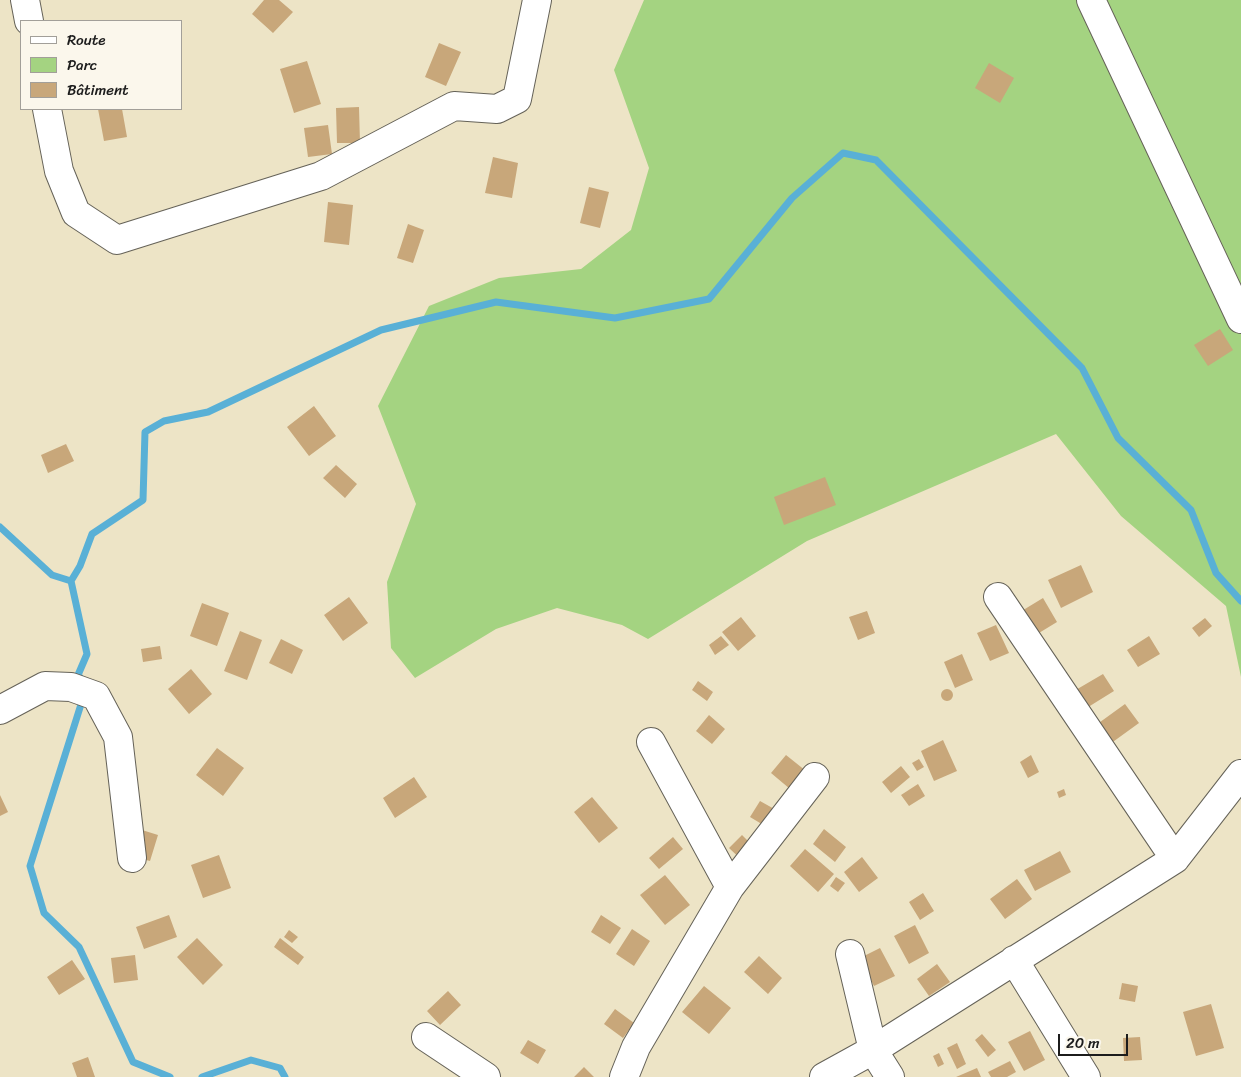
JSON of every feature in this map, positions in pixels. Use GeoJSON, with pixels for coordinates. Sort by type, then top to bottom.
{"type":"FeatureCollection","features":[{"type":"Feature","properties":{"kind":"street"},"geometry":{"type":"LineString","coordinates":[[25,0],[29,20]]}},
{"type":"Feature","properties":{"kind":"street"},"geometry":{"type":"LineString","coordinates":[[47,110],[59,171],[76,213],[117,240],[321,176],[454,106],[497,109],[516,99],[537,0]]}},
{"type":"Feature","properties":{"kind":"street"},"geometry":{"type":"LineString","coordinates":[[1091,0],[1241,320]]}},
{"type":"Feature","properties":{"kind":"street"},"geometry":{"type":"LineString","coordinates":[[998,597],[1174,859]]}},
{"type":"Feature","properties":{"kind":"street"},"geometry":{"type":"LineString","coordinates":[[0,710],[45,686],[71,687],[96,696],[118,737],[132,858]]}},
{"type":"Feature","properties":{"kind":"street"},"geometry":{"type":"LineString","coordinates":[[651,742],[730,886]]}},
{"type":"Feature","properties":{"kind":"street"},"geometry":{"type":"LineString","coordinates":[[824,1077],[873,1050],[1174,859],[1241,774]]}},
{"type":"Feature","properties":{"kind":"street"},"geometry":{"type":"LineString","coordinates":[[624,1077],[636,1046],[730,886],[816,777]]}},
{"type":"Feature","properties":{"kind":"street"},"geometry":{"type":"LineString","coordinates":[[850,954],[873,1050],[890,1077]]}},
{"type":"Feature","properties":{"kind":"street"},"geometry":{"type":"LineString","coordinates":[[1014,960],[1086,1077]]}},
{"type":"Feature","properties":{"kind":"street"},"geometry":{"type":"LineString","coordinates":[[426,1037],[486,1077]]}},
{"type":"Feature","properties":{"kind":"green space"},"geometry":{"type":"Polygon","coordinates":[[[644,0],[1241,0],[1241,677],[1226,606],[1121,516],[1056,434],[807,541],[648,639],[622,625],[557,608],[496,629],[415,678],[391,648],[387,582],[416,504],[378,406],[429,306],[499,278],[581,269],[631,230],[649,168],[614,70],[644,0]]]}},
{"type":"Feature","properties":{"kind":"building"},"geometry":{"type":"Polygon","coordinates":[[[264,0],[279,0],[293,12],[273,33],[252,14],[264,0]]]}},
{"type":"Feature","properties":{"kind":"building"},"geometry":{"type":"Polygon","coordinates":[[[439,43],[461,52],[446,86],[425,77],[439,43]]]}},
{"type":"Feature","properties":{"kind":"building"},"geometry":{"type":"Polygon","coordinates":[[[307,61],[321,104],[294,113],[280,69],[307,61]]]}},
{"type":"Feature","properties":{"kind":"building"},"geometry":{"type":"Polygon","coordinates":[[[989,63],[1014,78],[1000,103],[975,88],[989,63]]]}},
{"type":"Feature","properties":{"kind":"building"},"geometry":{"type":"Polygon","coordinates":[[[359,107],[360,143],[337,143],[336,108],[359,107]]]}},
{"type":"Feature","properties":{"kind":"building"},"geometry":{"type":"Polygon","coordinates":[[[98,110],[122,110],[127,137],[104,141],[98,110]]]}},
{"type":"Feature","properties":{"kind":"building"},"geometry":{"type":"Polygon","coordinates":[[[328,125],[332,154],[308,157],[304,128],[328,125]]]}},
{"type":"Feature","properties":{"kind":"building"},"geometry":{"type":"Polygon","coordinates":[[[493,157],[518,163],[512,198],[485,193],[493,157]]]}},
{"type":"Feature","properties":{"kind":"building"},"geometry":{"type":"Polygon","coordinates":[[[589,187],[609,192],[600,228],[580,223],[589,187]]]}},
{"type":"Feature","properties":{"kind":"building"},"geometry":{"type":"Polygon","coordinates":[[[328,202],[353,205],[349,245],[324,242],[328,202]]]}},
{"type":"Feature","properties":{"kind":"building"},"geometry":{"type":"Polygon","coordinates":[[[408,224],[424,230],[413,263],[397,258],[408,224]]]}},
{"type":"Feature","properties":{"kind":"building"},"geometry":{"type":"Polygon","coordinates":[[[1220,329],[1233,350],[1208,366],[1194,345],[1220,329]]]}},
{"type":"Feature","properties":{"kind":"building"},"geometry":{"type":"Polygon","coordinates":[[[314,406],[336,436],[309,456],[287,427],[314,406]]]}},
{"type":"Feature","properties":{"kind":"building"},"geometry":{"type":"Polygon","coordinates":[[[66,444],[74,461],[48,473],[41,455],[66,444]]]}},
{"type":"Feature","properties":{"kind":"building"},"geometry":{"type":"Polygon","coordinates":[[[336,465],[357,484],[345,498],[323,478],[336,465]]]}},
{"type":"Feature","properties":{"kind":"building"},"geometry":{"type":"Polygon","coordinates":[[[825,477],[836,505],[784,525],[774,497],[825,477]]]}},
{"type":"Feature","properties":{"kind":"building"},"geometry":{"type":"Polygon","coordinates":[[[1081,565],[1093,592],[1061,608],[1048,580],[1081,565]]]}},
{"type":"Feature","properties":{"kind":"building"},"geometry":{"type":"Polygon","coordinates":[[[349,597],[368,623],[343,641],[324,615],[349,597]]]}},
{"type":"Feature","properties":{"kind":"building"},"geometry":{"type":"Polygon","coordinates":[[[1043,598],[1057,622],[1034,636],[1020,612],[1043,598]]]}},
{"type":"Feature","properties":{"kind":"building"},"geometry":{"type":"Polygon","coordinates":[[[202,603],[229,613],[217,646],[190,636],[202,603]]]}},
{"type":"Feature","properties":{"kind":"building"},"geometry":{"type":"Polygon","coordinates":[[[867,611],[875,633],[858,640],[849,617],[867,611]]]}},
{"type":"Feature","properties":{"kind":"building"},"geometry":{"type":"Polygon","coordinates":[[[741,617],[756,636],[738,651],[722,632],[741,617]]]}},
{"type":"Feature","properties":{"kind":"building"},"geometry":{"type":"Polygon","coordinates":[[[1205,618],[1212,626],[1199,637],[1192,628],[1205,618]]]}},
{"type":"Feature","properties":{"kind":"building"},"geometry":{"type":"Polygon","coordinates":[[[996,625],[1009,653],[990,661],[977,633],[996,625]]]}},
{"type":"Feature","properties":{"kind":"building"},"geometry":{"type":"Polygon","coordinates":[[[240,631],[262,640],[247,680],[224,671],[240,631]]]}},
{"type":"Feature","properties":{"kind":"building"},"geometry":{"type":"Polygon","coordinates":[[[721,636],[729,645],[715,655],[709,645],[721,636]]]}},
{"type":"Feature","properties":{"kind":"building"},"geometry":{"type":"Polygon","coordinates":[[[1149,636],[1160,654],[1138,667],[1127,650],[1149,636]]]}},
{"type":"Feature","properties":{"kind":"building"},"geometry":{"type":"Polygon","coordinates":[[[281,639],[303,650],[292,674],[269,663],[281,639]]]}},
{"type":"Feature","properties":{"kind":"building"},"geometry":{"type":"Polygon","coordinates":[[[160,646],[162,659],[143,662],[141,649],[160,646]]]}},
{"type":"Feature","properties":{"kind":"building"},"geometry":{"type":"Polygon","coordinates":[[[962,654],[973,680],[955,688],[944,662],[962,654]]]}},
{"type":"Feature","properties":{"kind":"building"},"geometry":{"type":"Polygon","coordinates":[[[191,669],[212,694],[189,714],[168,689],[191,669]]]}},
{"type":"Feature","properties":{"kind":"building"},"geometry":{"type":"Polygon","coordinates":[[[1103,674],[1114,691],[1085,709],[1074,691],[1103,674]]]}},
{"type":"Feature","properties":{"kind":"building"},"geometry":{"type":"Polygon","coordinates":[[[698,681],[713,692],[707,701],[692,690],[698,681]]]}},
{"type":"Feature","properties":{"kind":"building"},"geometry":{"type":"Polygon","coordinates":[[[945,689],[949,689],[953,695],[949,701],[945,701],[941,697],[941,693],[945,689]]]}},
{"type":"Feature","properties":{"kind":"building"},"geometry":{"type":"Polygon","coordinates":[[[1125,704],[1139,723],[1110,744],[1096,725],[1125,704]]]}},
{"type":"Feature","properties":{"kind":"building"},"geometry":{"type":"Polygon","coordinates":[[[709,715],[725,729],[712,744],[696,731],[709,715]]]}},
{"type":"Feature","properties":{"kind":"building"},"geometry":{"type":"Polygon","coordinates":[[[943,740],[957,771],[934,781],[921,751],[943,740]]]}},
{"type":"Feature","properties":{"kind":"building"},"geometry":{"type":"Polygon","coordinates":[[[217,748],[244,768],[223,796],[196,775],[217,748]]]}},
{"type":"Feature","properties":{"kind":"building"},"geometry":{"type":"Polygon","coordinates":[[[786,755],[811,775],[796,794],[771,773],[786,755]]]}},
{"type":"Feature","properties":{"kind":"building"},"geometry":{"type":"Polygon","coordinates":[[[1031,755],[1039,772],[1028,778],[1020,762],[1031,755]]]}},
{"type":"Feature","properties":{"kind":"building"},"geometry":{"type":"Polygon","coordinates":[[[919,759],[924,767],[917,771],[912,763],[919,759]]]}},
{"type":"Feature","properties":{"kind":"building"},"geometry":{"type":"Polygon","coordinates":[[[901,766],[910,777],[891,793],[882,782],[901,766]]]}},
{"type":"Feature","properties":{"kind":"building"},"geometry":{"type":"Polygon","coordinates":[[[414,777],[427,797],[395,818],[383,798],[414,777]]]}},
{"type":"Feature","properties":{"kind":"building"},"geometry":{"type":"Polygon","coordinates":[[[918,784],[925,796],[909,806],[901,795],[918,784]]]}},
{"type":"Feature","properties":{"kind":"building"},"geometry":{"type":"Polygon","coordinates":[[[1064,789],[1066,795],[1059,798],[1057,792],[1064,789]]]}},
{"type":"Feature","properties":{"kind":"building"},"geometry":{"type":"Polygon","coordinates":[[[0,795],[8,812],[0,816],[0,795]]]}},
{"type":"Feature","properties":{"kind":"building"},"geometry":{"type":"Polygon","coordinates":[[[592,797],[618,828],[599,843],[574,812],[592,797]]]}},
{"type":"Feature","properties":{"kind":"building"},"geometry":{"type":"Polygon","coordinates":[[[760,801],[785,815],[775,832],[750,817],[760,801]]]}},
{"type":"Feature","properties":{"kind":"building"},"geometry":{"type":"Polygon","coordinates":[[[824,829],[846,847],[835,862],[813,844],[824,829]]]}},
{"type":"Feature","properties":{"kind":"building"},"geometry":{"type":"Polygon","coordinates":[[[142,830],[158,835],[150,861],[134,857],[142,830]]]}},
{"type":"Feature","properties":{"kind":"building"},"geometry":{"type":"Polygon","coordinates":[[[742,835],[759,852],[747,865],[729,848],[742,835]]]}},
{"type":"Feature","properties":{"kind":"building"},"geometry":{"type":"Polygon","coordinates":[[[673,837],[683,849],[659,869],[649,858],[673,837]]]}},
{"type":"Feature","properties":{"kind":"building"},"geometry":{"type":"Polygon","coordinates":[[[805,849],[834,874],[818,892],[790,866],[805,849]]]}},
{"type":"Feature","properties":{"kind":"building"},"geometry":{"type":"Polygon","coordinates":[[[1060,851],[1071,872],[1035,891],[1024,870],[1060,851]]]}},
{"type":"Feature","properties":{"kind":"building"},"geometry":{"type":"Polygon","coordinates":[[[219,855],[231,888],[203,898],[191,865],[219,855]]]}},
{"type":"Feature","properties":{"kind":"building"},"geometry":{"type":"Polygon","coordinates":[[[862,857],[878,878],[859,892],[844,872],[862,857]]]}},
{"type":"Feature","properties":{"kind":"building"},"geometry":{"type":"Polygon","coordinates":[[[665,875],[690,905],[665,925],[640,895],[665,875]]]}},
{"type":"Feature","properties":{"kind":"building"},"geometry":{"type":"Polygon","coordinates":[[[836,877],[845,883],[838,892],[830,886],[836,877]]]}},
{"type":"Feature","properties":{"kind":"building"},"geometry":{"type":"Polygon","coordinates":[[[1017,879],[1032,899],[1005,919],[990,899],[1017,879]]]}},
{"type":"Feature","properties":{"kind":"building"},"geometry":{"type":"Polygon","coordinates":[[[923,893],[934,911],[920,920],[909,902],[923,893]]]}},
{"type":"Feature","properties":{"kind":"building"},"geometry":{"type":"Polygon","coordinates":[[[169,915],[177,937],[144,949],[136,927],[169,915]]]}},
{"type":"Feature","properties":{"kind":"building"},"geometry":{"type":"Polygon","coordinates":[[[601,915],[621,928],[610,944],[591,932],[601,915]]]}},
{"type":"Feature","properties":{"kind":"building"},"geometry":{"type":"Polygon","coordinates":[[[915,925],[929,953],[909,964],[894,936],[915,925]]]}},
{"type":"Feature","properties":{"kind":"building"},"geometry":{"type":"Polygon","coordinates":[[[632,929],[650,941],[634,966],[616,954],[632,929]]]}},
{"type":"Feature","properties":{"kind":"building"},"geometry":{"type":"Polygon","coordinates":[[[289,930],[298,937],[292,943],[284,937],[289,930]]]}},
{"type":"Feature","properties":{"kind":"building"},"geometry":{"type":"Polygon","coordinates":[[[197,938],[223,965],[203,985],[177,957],[197,938]]]}},
{"type":"Feature","properties":{"kind":"building"},"geometry":{"type":"Polygon","coordinates":[[[280,938],[304,957],[298,965],[274,947],[280,938]]]}},
{"type":"Feature","properties":{"kind":"building"},"geometry":{"type":"Polygon","coordinates":[[[880,948],[895,976],[874,986],[860,958],[880,948]]]}},
{"type":"Feature","properties":{"kind":"building"},"geometry":{"type":"Polygon","coordinates":[[[135,955],[138,980],[114,983],[111,958],[135,955]]]}},
{"type":"Feature","properties":{"kind":"building"},"geometry":{"type":"Polygon","coordinates":[[[759,956],[782,978],[768,994],[744,972],[759,956]]]}},
{"type":"Feature","properties":{"kind":"building"},"geometry":{"type":"Polygon","coordinates":[[[72,960],[85,979],[59,995],[47,977],[72,960]]]}},
{"type":"Feature","properties":{"kind":"building"},"geometry":{"type":"Polygon","coordinates":[[[937,964],[950,982],[929,996],[917,979],[937,964]]]}},
{"type":"Feature","properties":{"kind":"building"},"geometry":{"type":"Polygon","coordinates":[[[1122,983],[1138,986],[1135,1002],[1119,999],[1122,983]]]}},
{"type":"Feature","properties":{"kind":"building"},"geometry":{"type":"Polygon","coordinates":[[[704,986],[731,1008],[709,1034],[682,1012],[704,986]]]}},
{"type":"Feature","properties":{"kind":"building"},"geometry":{"type":"Polygon","coordinates":[[[448,991],[461,1005],[440,1025],[427,1011],[448,991]]]}},
{"type":"Feature","properties":{"kind":"building"},"geometry":{"type":"Polygon","coordinates":[[[1211,1004],[1224,1048],[1196,1056],[1183,1012],[1211,1004]]]}},
{"type":"Feature","properties":{"kind":"building"},"geometry":{"type":"Polygon","coordinates":[[[615,1009],[634,1023],[623,1038],[604,1024],[615,1009]]]}},
{"type":"Feature","properties":{"kind":"building"},"geometry":{"type":"Polygon","coordinates":[[[1030,1031],[1045,1060],[1024,1071],[1008,1042],[1030,1031]]]}},
{"type":"Feature","properties":{"kind":"building"},"geometry":{"type":"Polygon","coordinates":[[[982,1034],[996,1050],[988,1057],[975,1040],[982,1034]]]}},
{"type":"Feature","properties":{"kind":"building"},"geometry":{"type":"Polygon","coordinates":[[[1140,1037],[1142,1060],[1124,1061],[1123,1038],[1140,1037]]]}},
{"type":"Feature","properties":{"kind":"building"},"geometry":{"type":"Polygon","coordinates":[[[528,1040],[546,1050],[538,1064],[520,1053],[528,1040]]]}},
{"type":"Feature","properties":{"kind":"building"},"geometry":{"type":"Polygon","coordinates":[[[957,1043],[966,1064],[957,1069],[947,1048],[957,1043]]]}},
{"type":"Feature","properties":{"kind":"building"},"geometry":{"type":"Polygon","coordinates":[[[939,1053],[944,1064],[938,1067],[933,1056],[939,1053]]]}},
{"type":"Feature","properties":{"kind":"building"},"geometry":{"type":"Polygon","coordinates":[[[88,1057],[95,1077],[77,1077],[72,1063],[88,1057]]]}},
{"type":"Feature","properties":{"kind":"building"},"geometry":{"type":"Polygon","coordinates":[[[1010,1061],[1016,1072],[1007,1077],[991,1077],[988,1072],[1010,1061]]]}},
{"type":"Feature","properties":{"kind":"building"},"geometry":{"type":"Polygon","coordinates":[[[584,1067],[594,1077],[574,1077],[584,1067]]]}},
{"type":"Feature","properties":{"kind":"building"},"geometry":{"type":"Polygon","coordinates":[[[977,1068],[981,1077],[956,1077],[977,1068]]]}},
{"type":"Feature","properties":{"kind":"waterway"},"geometry":{"type":"LineString","coordinates":[[0,527],[52,575],[71,581],[80,566],[92,534],[143,500],[145,432],[164,421],[208,412],[381,330],[496,302],[615,318],[709,299],[792,198],[843,153],[876,160],[1082,368],[1118,438],[1191,510],[1216,573],[1241,601]]}},
{"type":"Feature","properties":{"kind":"waterway"},"geometry":{"type":"LineString","coordinates":[[71,581],[87,654],[78,675],[83,681]]}},
{"type":"Feature","properties":{"kind":"waterway"},"geometry":{"type":"LineString","coordinates":[[83,698],[30,866],[44,913],[79,947],[133,1062],[170,1077]]}},
{"type":"Feature","properties":{"kind":"waterway"},"geometry":{"type":"LineString","coordinates":[[202,1077],[251,1060],[280,1068],[285,1077]]}}]}
